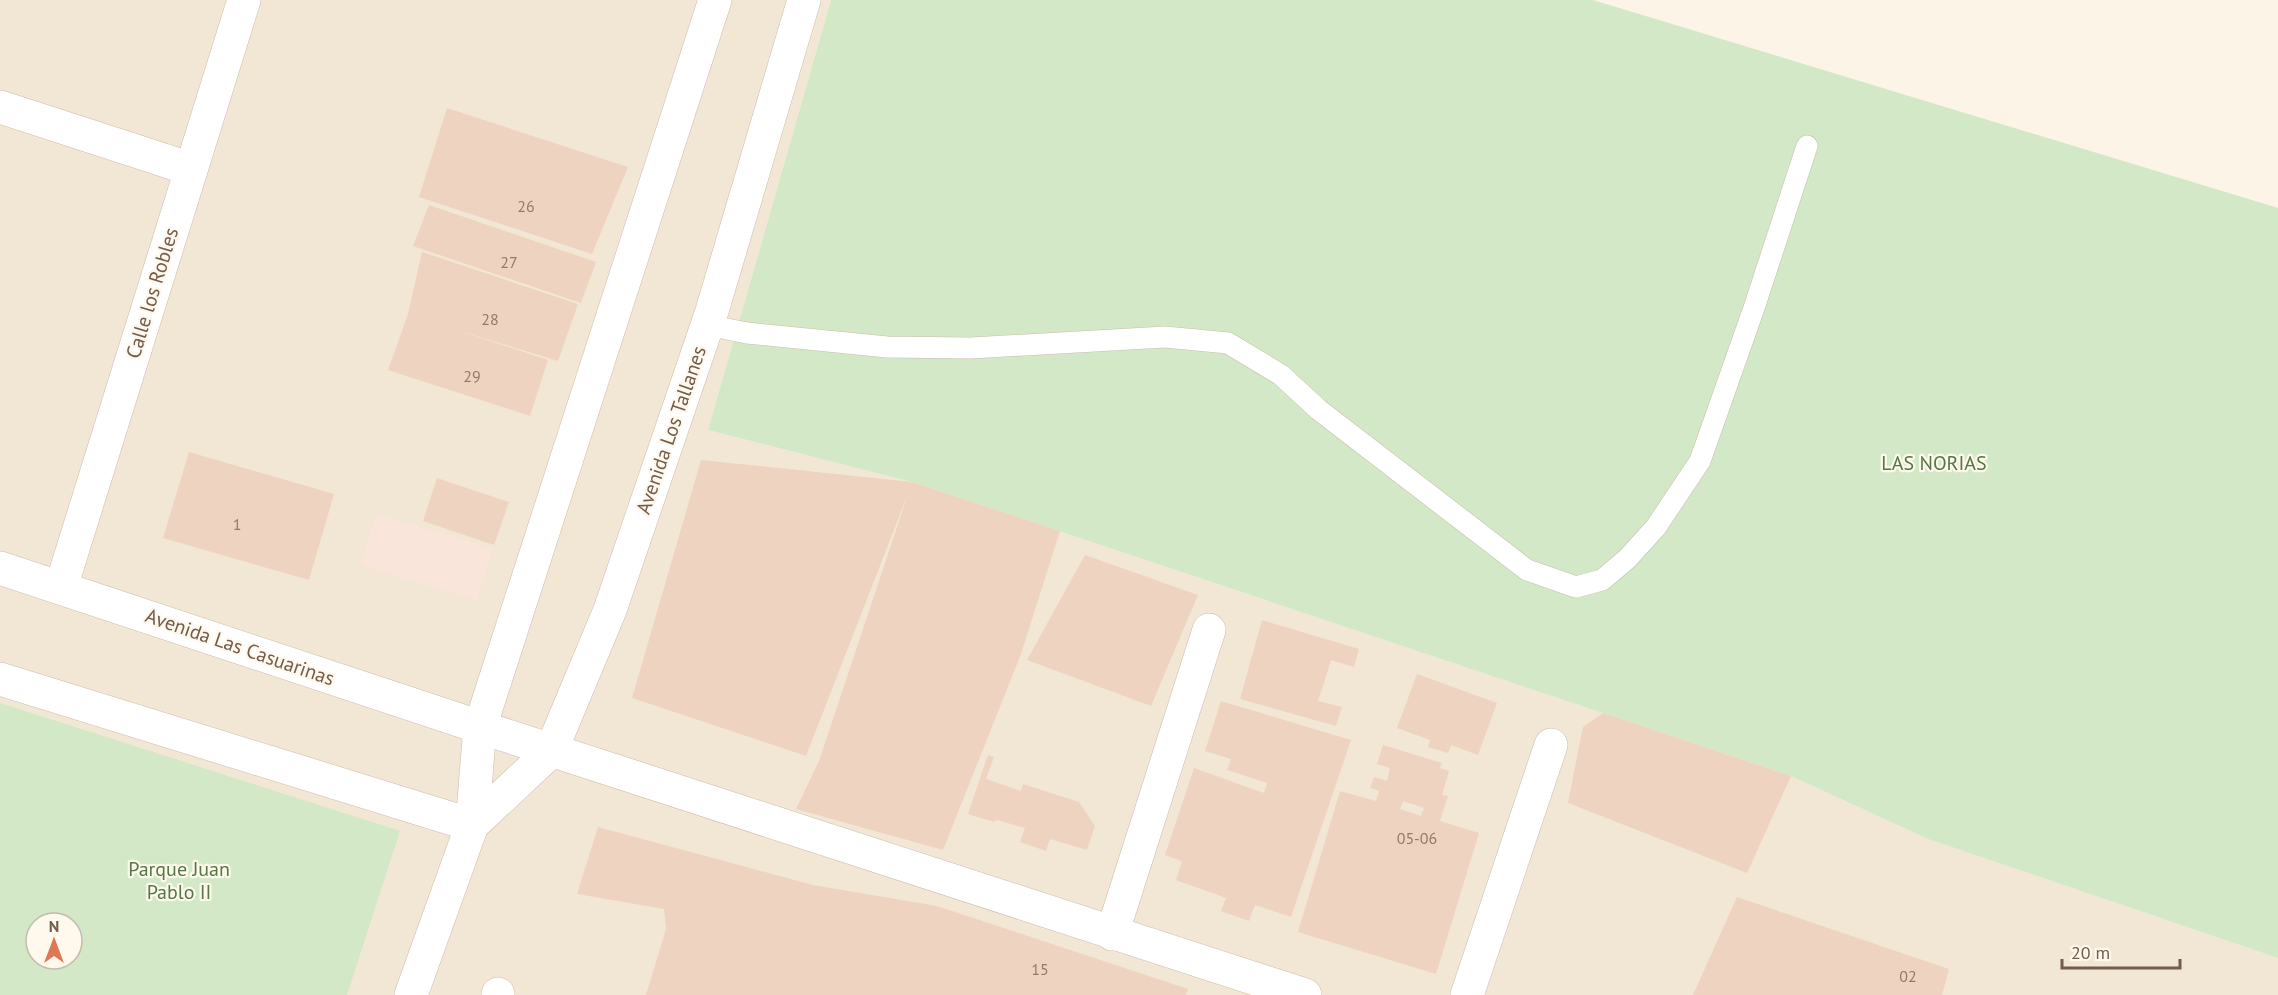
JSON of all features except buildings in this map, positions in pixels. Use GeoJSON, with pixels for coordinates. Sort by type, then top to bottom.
{"type":"FeatureCollection","features":[{"type":"Feature","properties":{"kind":"street","name":"Calle los Robles"},"geometry":{"type":"LineString","coordinates":[[60,587],[244,0]]}},
{"type":"Feature","properties":{"kind":"street","name":"Avenida Los Tallanes"},"geometry":{"type":"LineString","coordinates":[[411,995],[472,825],[480,727],[715,0]]}},
{"type":"Feature","properties":{"kind":"street","name":"Avenida Los Tallanes"},"geometry":{"type":"LineString","coordinates":[[472,825],[551,751],[610,610],[706,325],[804,0]]}},
{"type":"Feature","properties":{"kind":"street"},"geometry":{"type":"LineString","coordinates":[[0,107],[191,169]]}},
{"type":"Feature","properties":{"kind":"street","name":"Avenida Las Casuarinas"},"geometry":{"type":"LineString","coordinates":[[0,568],[551,751],[1305,995]]}},
{"type":"Feature","properties":{"kind":"street"},"geometry":{"type":"LineString","coordinates":[[1112,934],[1209,630]]}},
{"type":"Feature","properties":{"kind":"street"},"geometry":{"type":"LineString","coordinates":[[0,679],[472,825]]}},
{"type":"Feature","properties":{"kind":"street"},"geometry":{"type":"LineString","coordinates":[[1467,995],[1551,746]]}},
{"type":"Feature","properties":{"kind":"lane"},"geometry":{"type":"LineString","coordinates":[[706,325],[747,333],[887,347],[970,348],[1165,337],[1228,343],[1281,375],[1319,410],[1527,570],[1576,587],[1602,580],[1627,559],[1656,527],[1700,461],[1807,147]]}},
{"type":"Feature","properties":{"kind":"shaded area"},"geometry":{"type":"Polygon","coordinates":[[[0,0],[831,0],[708,430],[912,482],[1791,776],[1928,839],[2278,958],[2278,995],[0,995],[0,0]]]}},
{"type":"Feature","properties":{"kind":"shaded area"},"geometry":{"type":"Polygon","coordinates":[[[376,514],[493,549],[477,601],[360,565],[376,514]]]}},
{"type":"Feature","properties":{"kind":"green space","name":"LAS NORIAS"},"geometry":{"type":"Polygon","coordinates":[[[831,0],[1593,0],[2278,208],[2278,958],[1928,839],[1791,776],[912,482],[708,430],[831,0]]]}},
{"type":"Feature","properties":{"kind":"green space","name":"Parque Juan Pablo II"},"geometry":{"type":"Polygon","coordinates":[[[0,703],[400,831],[347,995],[0,995],[0,703]]]}}]}
